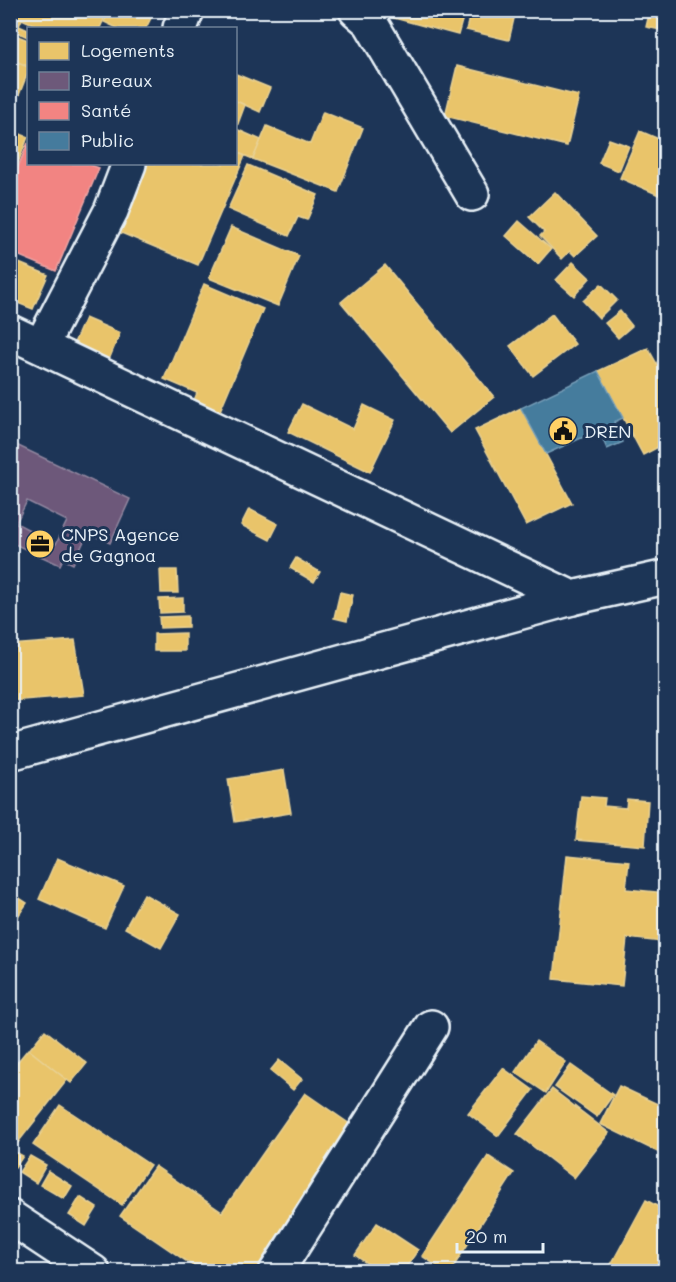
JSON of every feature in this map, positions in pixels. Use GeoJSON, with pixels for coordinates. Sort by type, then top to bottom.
{"type":"FeatureCollection","features":[{"type":"Feature","properties":{"kind":"street"},"geometry":{"type":"LineString","coordinates":[[180,27],[187,10]]}},
{"type":"Feature","properties":{"kind":"street"},"geometry":{"type":"LineString","coordinates":[[356,10],[370,22],[472,194]]}},
{"type":"Feature","properties":{"kind":"street"},"geometry":{"type":"LineString","coordinates":[[40,346],[111,212],[129,165]]}},
{"type":"Feature","properties":{"kind":"street"},"geometry":{"type":"LineString","coordinates":[[10,332],[572,598]]}},
{"type":"Feature","properties":{"kind":"street"},"geometry":{"type":"LineString","coordinates":[[10,753],[572,598],[666,577]]}},
{"type":"Feature","properties":{"kind":"street"},"geometry":{"type":"LineString","coordinates":[[276,1272],[431,1027]]}},
{"type":"Feature","properties":{"kind":"street"},"geometry":{"type":"LineString","coordinates":[[10,1217],[93,1272]]}},
{"type":"Feature","properties":{"kind":"building: Logements"},"geometry":{"type":"Polygon","coordinates":[[[11,10],[108,10],[100,27],[34,27],[35,25],[22,19],[19,26],[27,30],[27,37],[10,29],[11,10]]]}},
{"type":"Feature","properties":{"kind":"building: Logements"},"geometry":{"type":"Polygon","coordinates":[[[110,10],[155,10],[146,27],[115,27],[104,22],[110,10]]]}},
{"type":"Feature","properties":{"kind":"building: Logements"},"geometry":{"type":"Polygon","coordinates":[[[379,10],[465,10],[458,35],[379,14],[379,10]]]}},
{"type":"Feature","properties":{"kind":"building: Logements"},"geometry":{"type":"Polygon","coordinates":[[[471,10],[516,10],[509,40],[466,30],[471,10]]]}},
{"type":"Feature","properties":{"kind":"building: Logements"},"geometry":{"type":"Polygon","coordinates":[[[650,10],[666,10],[666,31],[646,27],[650,10]]]}},
{"type":"Feature","properties":{"kind":"building: Logements"},"geometry":{"type":"Polygon","coordinates":[[[10,33],[27,40],[27,66],[10,59],[10,33]]]}},
{"type":"Feature","properties":{"kind":"building: Logements"},"geometry":{"type":"Polygon","coordinates":[[[10,60],[27,67],[27,75],[19,95],[10,91],[10,60]]]}},
{"type":"Feature","properties":{"kind":"building: Logements"},"geometry":{"type":"Polygon","coordinates":[[[457,66],[579,96],[567,146],[445,116],[457,66]]]}},
{"type":"Feature","properties":{"kind":"building: Logements"},"geometry":{"type":"Polygon","coordinates":[[[237,74],[270,88],[260,112],[237,101],[237,74]]]}},
{"type":"Feature","properties":{"kind":"building: Logements"},"geometry":{"type":"Polygon","coordinates":[[[10,93],[18,96],[10,115],[10,93]]]}},
{"type":"Feature","properties":{"kind":"building: Logements"},"geometry":{"type":"Polygon","coordinates":[[[237,101],[245,105],[237,126],[237,101]]]}},
{"type":"Feature","properties":{"kind":"building: Logements"},"geometry":{"type":"Polygon","coordinates":[[[323,112],[363,128],[338,192],[253,159],[267,126],[310,144],[323,112]]]}},
{"type":"Feature","properties":{"kind":"building: Logements"},"geometry":{"type":"Polygon","coordinates":[[[237,129],[261,140],[253,159],[237,152],[237,129]]]}},
{"type":"Feature","properties":{"kind":"building: Logements"},"geometry":{"type":"Polygon","coordinates":[[[10,130],[27,137],[27,140],[10,183],[10,130]]]}},
{"type":"Feature","properties":{"kind":"building: Logements"},"geometry":{"type":"Polygon","coordinates":[[[640,131],[666,142],[666,198],[620,178],[640,131]]]}},
{"type":"Feature","properties":{"kind":"building: Logements"},"geometry":{"type":"Polygon","coordinates":[[[609,139],[629,146],[619,171],[599,163],[609,139]]]}},
{"type":"Feature","properties":{"kind":"building: Logements"},"geometry":{"type":"Polygon","coordinates":[[[237,152],[245,156],[198,265],[119,232],[148,165],[237,165],[237,152]]]}},
{"type":"Feature","properties":{"kind":"building: Logements"},"geometry":{"type":"Polygon","coordinates":[[[248,165],[318,195],[307,220],[298,217],[289,236],[228,209],[248,165]]]}},
{"type":"Feature","properties":{"kind":"building: Logements"},"geometry":{"type":"Polygon","coordinates":[[[555,192],[597,236],[575,256],[570,251],[562,259],[540,236],[544,232],[529,217],[555,192]]]}},
{"type":"Feature","properties":{"kind":"building: Logements"},"geometry":{"type":"Polygon","coordinates":[[[519,221],[551,249],[538,264],[506,236],[519,221]]]}},
{"type":"Feature","properties":{"kind":"building: Logements"},"geometry":{"type":"Polygon","coordinates":[[[231,227],[299,256],[278,306],[209,278],[231,227]]]}},
{"type":"Feature","properties":{"kind":"building: Logements"},"geometry":{"type":"Polygon","coordinates":[[[14,261],[48,275],[33,309],[10,300],[10,270],[14,261]]]}},
{"type":"Feature","properties":{"kind":"building: Logements"},"geometry":{"type":"Polygon","coordinates":[[[573,262],[590,278],[574,296],[556,280],[573,262]]]}},
{"type":"Feature","properties":{"kind":"building: Logements"},"geometry":{"type":"Polygon","coordinates":[[[385,265],[494,397],[450,433],[341,302],[385,265]]]}},
{"type":"Feature","properties":{"kind":"building: Logements"},"geometry":{"type":"Polygon","coordinates":[[[204,284],[263,309],[219,413],[193,403],[197,393],[164,379],[204,284]]]}},
{"type":"Feature","properties":{"kind":"building: Logements"},"geometry":{"type":"Polygon","coordinates":[[[601,284],[617,300],[599,318],[583,301],[601,284]]]}},
{"type":"Feature","properties":{"kind":"building: Logements"},"geometry":{"type":"Polygon","coordinates":[[[620,311],[632,326],[618,338],[605,323],[620,311]]]}},
{"type":"Feature","properties":{"kind":"building: Logements"},"geometry":{"type":"Polygon","coordinates":[[[552,314],[575,344],[533,376],[510,346],[552,314]]]}},
{"type":"Feature","properties":{"kind":"building: Logements"},"geometry":{"type":"Polygon","coordinates":[[[85,318],[120,333],[106,367],[70,352],[85,318]]]}},
{"type":"Feature","properties":{"kind":"building: Logements"},"geometry":{"type":"Polygon","coordinates":[[[648,348],[666,380],[666,443],[643,455],[598,371],[648,348]]]}},
{"type":"Feature","properties":{"kind":"building: Logements"},"geometry":{"type":"Polygon","coordinates":[[[302,404],[353,429],[364,405],[395,420],[370,472],[288,432],[302,404]]]}},
{"type":"Feature","properties":{"kind":"building: Logements"},"geometry":{"type":"Polygon","coordinates":[[[521,408],[572,503],[526,525],[475,430],[521,408]]]}},
{"type":"Feature","properties":{"kind":"building: Logements"},"geometry":{"type":"Polygon","coordinates":[[[249,509],[278,524],[270,540],[241,525],[249,509]]]}},
{"type":"Feature","properties":{"kind":"building: Logements"},"geometry":{"type":"Polygon","coordinates":[[[296,558],[320,572],[314,582],[290,568],[296,558]]]}},
{"type":"Feature","properties":{"kind":"building: Logements"},"geometry":{"type":"Polygon","coordinates":[[[160,570],[177,570],[178,593],[161,593],[160,570]]]}},
{"type":"Feature","properties":{"kind":"building: Logements"},"geometry":{"type":"Polygon","coordinates":[[[340,592],[353,595],[347,621],[334,618],[340,592]]]}},
{"type":"Feature","properties":{"kind":"building: Logements"},"geometry":{"type":"Polygon","coordinates":[[[183,598],[183,612],[160,613],[159,599],[183,598]]]}},
{"type":"Feature","properties":{"kind":"building: Logements"},"geometry":{"type":"Polygon","coordinates":[[[188,616],[188,627],[160,628],[159,617],[188,616]]]}},
{"type":"Feature","properties":{"kind":"building: Logements"},"geometry":{"type":"Polygon","coordinates":[[[185,633],[185,651],[154,651],[154,634],[185,633]]]}},
{"type":"Feature","properties":{"kind":"building: Logements"},"geometry":{"type":"Polygon","coordinates":[[[75,640],[84,695],[10,701],[10,645],[75,640]]]}},
{"type":"Feature","properties":{"kind":"building: Logements"},"geometry":{"type":"Polygon","coordinates":[[[284,770],[291,813],[235,822],[228,779],[284,770]]]}},
{"type":"Feature","properties":{"kind":"building: Logements"},"geometry":{"type":"Polygon","coordinates":[[[581,796],[605,798],[604,806],[626,808],[627,799],[648,801],[645,846],[576,840],[581,796]]]}},
{"type":"Feature","properties":{"kind":"building: Logements"},"geometry":{"type":"Polygon","coordinates":[[[567,855],[629,861],[626,889],[666,893],[662,942],[627,938],[622,986],[554,979],[567,855]]]}},
{"type":"Feature","properties":{"kind":"building: Logements"},"geometry":{"type":"Polygon","coordinates":[[[57,858],[124,886],[105,928],[39,899],[57,858]]]}},
{"type":"Feature","properties":{"kind":"building: Logements"},"geometry":{"type":"Polygon","coordinates":[[[10,892],[27,903],[10,928],[10,892]]]}},
{"type":"Feature","properties":{"kind":"building: Logements"},"geometry":{"type":"Polygon","coordinates":[[[144,894],[180,914],[161,948],[125,928],[144,894]]]}},
{"type":"Feature","properties":{"kind":"building: Logements"},"geometry":{"type":"Polygon","coordinates":[[[45,1030],[87,1063],[71,1083],[29,1050],[45,1030]]]}},
{"type":"Feature","properties":{"kind":"building: Logements"},"geometry":{"type":"Polygon","coordinates":[[[536,1041],[566,1062],[546,1093],[515,1072],[536,1041]]]}},
{"type":"Feature","properties":{"kind":"building: Logements"},"geometry":{"type":"Polygon","coordinates":[[[28,1049],[67,1080],[16,1145],[10,1141],[10,1071],[28,1049]]]}},
{"type":"Feature","properties":{"kind":"building: Logements"},"geometry":{"type":"Polygon","coordinates":[[[279,1060],[302,1079],[293,1090],[270,1071],[279,1060]]]}},
{"type":"Feature","properties":{"kind":"building: Logements"},"geometry":{"type":"Polygon","coordinates":[[[571,1065],[613,1095],[597,1117],[555,1087],[571,1065]]]}},
{"type":"Feature","properties":{"kind":"building: Logements"},"geometry":{"type":"Polygon","coordinates":[[[503,1068],[533,1090],[498,1136],[468,1113],[503,1068]]]}},
{"type":"Feature","properties":{"kind":"building: Logements"},"geometry":{"type":"Polygon","coordinates":[[[619,1086],[666,1108],[666,1156],[600,1124],[619,1086]]]}},
{"type":"Feature","properties":{"kind":"building: Logements"},"geometry":{"type":"Polygon","coordinates":[[[552,1089],[609,1133],[574,1178],[517,1134],[552,1089]]]}},
{"type":"Feature","properties":{"kind":"building: Logements"},"geometry":{"type":"Polygon","coordinates":[[[305,1093],[357,1129],[259,1272],[202,1272],[120,1216],[155,1166],[222,1212],[305,1093]]]}},
{"type":"Feature","properties":{"kind":"building: Logements"},"geometry":{"type":"Polygon","coordinates":[[[60,1105],[150,1165],[122,1205],[33,1145],[60,1105]]]}},
{"type":"Feature","properties":{"kind":"building: Logements"},"geometry":{"type":"Polygon","coordinates":[[[10,1149],[23,1156],[15,1168],[10,1165],[10,1149]]]}},
{"type":"Feature","properties":{"kind":"building: Logements"},"geometry":{"type":"Polygon","coordinates":[[[30,1156],[46,1165],[36,1183],[19,1172],[30,1156]]]}},
{"type":"Feature","properties":{"kind":"building: Logements"},"geometry":{"type":"Polygon","coordinates":[[[488,1156],[514,1173],[450,1272],[446,1272],[422,1256],[488,1156]]]}},
{"type":"Feature","properties":{"kind":"building: Logements"},"geometry":{"type":"Polygon","coordinates":[[[48,1171],[72,1186],[64,1199],[40,1185],[48,1171]]]}},
{"type":"Feature","properties":{"kind":"building: Logements"},"geometry":{"type":"Polygon","coordinates":[[[80,1197],[97,1208],[86,1226],[69,1215],[80,1197]]]}},
{"type":"Feature","properties":{"kind":"building: Logements"},"geometry":{"type":"Polygon","coordinates":[[[646,1200],[666,1211],[666,1259],[658,1272],[607,1272],[646,1200]]]}},
{"type":"Feature","properties":{"kind":"building: Logements"},"geometry":{"type":"Polygon","coordinates":[[[377,1223],[418,1250],[403,1272],[379,1272],[355,1255],[377,1223]]]}},
{"type":"Feature","properties":{"kind":"building: Logements"},"geometry":{"type":"Polygon","coordinates":[[[425,1266],[434,1272],[421,1272],[425,1266]]]}},
{"type":"Feature","properties":{"kind":"building: Bureaux"},"geometry":{"type":"Polygon","coordinates":[[[10,442],[130,499],[110,543],[88,533],[73,564],[63,559],[60,565],[10,542],[10,442]],[[27,501],[16,523],[56,544],[67,521],[27,501]]]}},
{"type":"Feature","properties":{"kind":"building: Santé"},"geometry":{"type":"Polygon","coordinates":[[[27,145],[27,165],[91,165],[99,168],[56,271],[10,252],[10,186],[27,145]]]}},
{"type":"Feature","properties":{"kind":"building: Public"},"geometry":{"type":"Polygon","coordinates":[[[598,371],[623,418],[614,422],[623,442],[607,449],[599,430],[546,454],[521,408],[598,371]]]}},
{"type":"Feature","properties":{"kind":"place","name":"DREN"},"geometry":{"type":"Point","coordinates":[563,431]}},
{"type":"Feature","properties":{"kind":"place","name":"CNPS Agence de Gagnoa"},"geometry":{"type":"Point","coordinates":[40,544]}}]}
